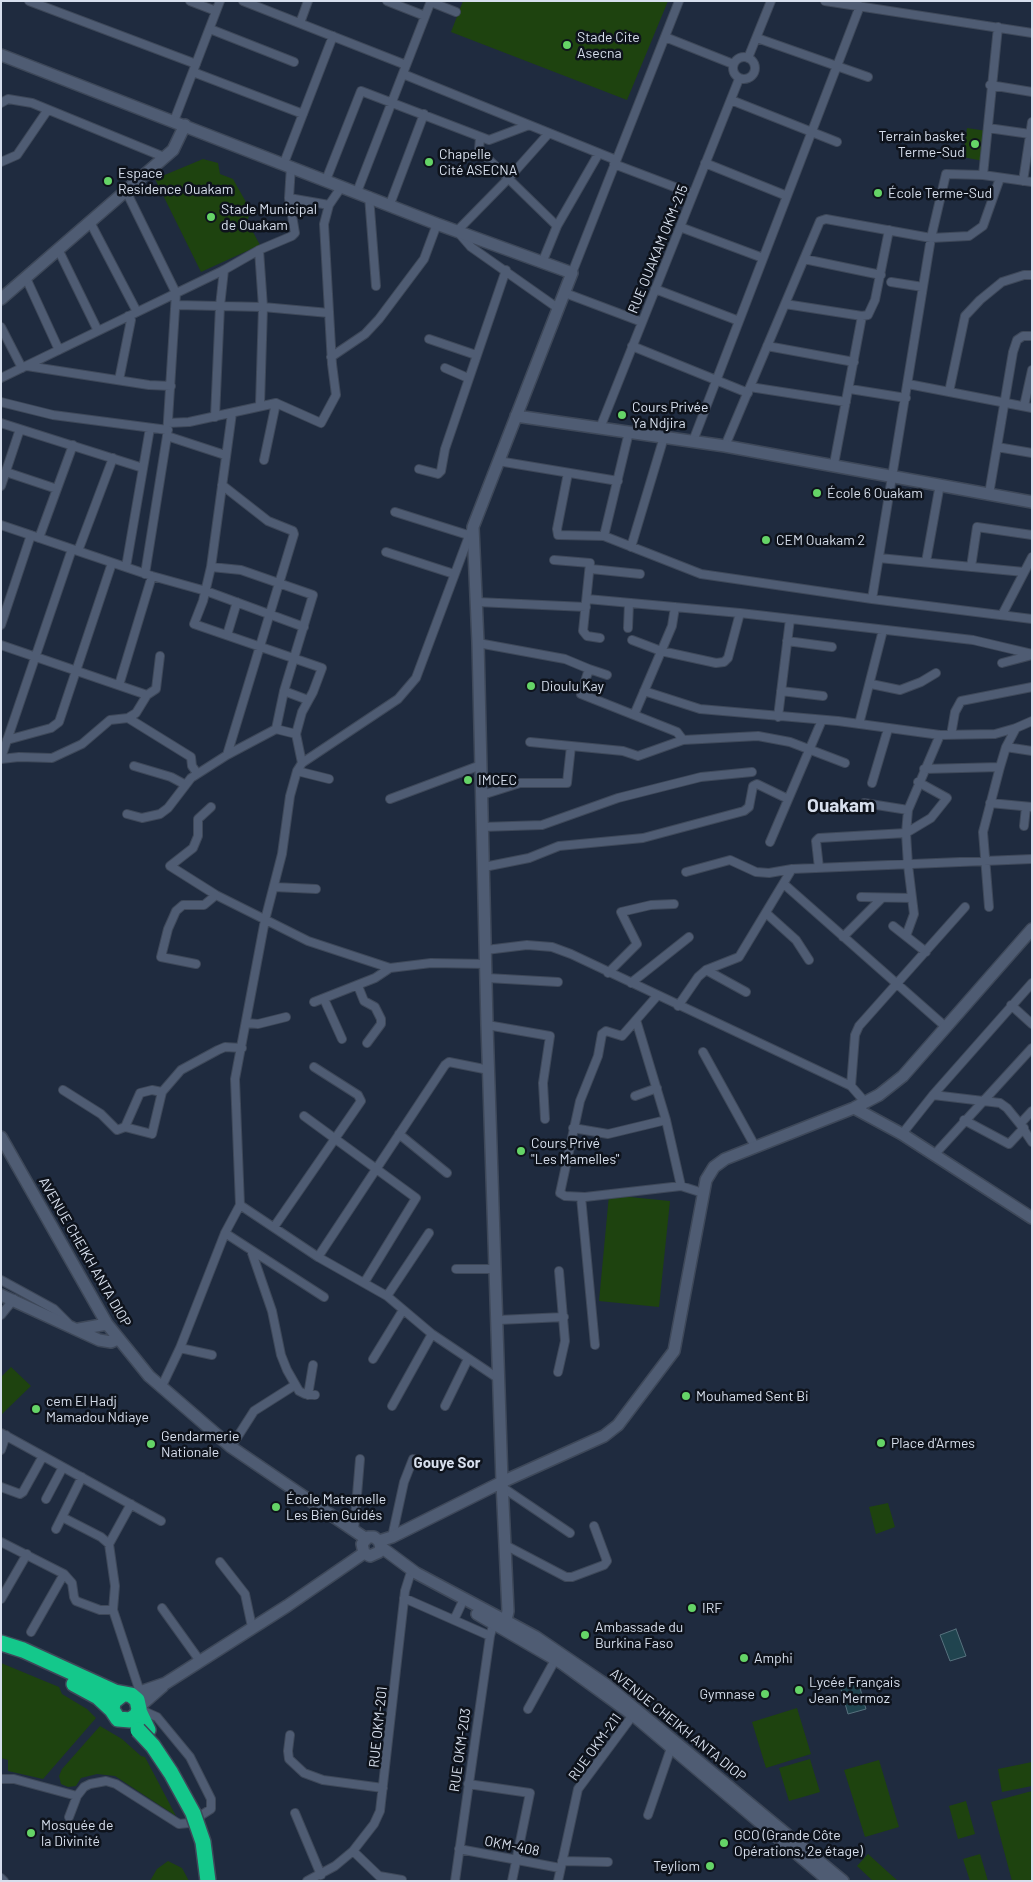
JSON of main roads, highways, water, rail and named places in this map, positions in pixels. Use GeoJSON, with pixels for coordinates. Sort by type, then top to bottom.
{"type":"FeatureCollection","features":[{"type":"Feature","properties":{"kind":"highway"},"geometry":{"type":"LineString","coordinates":[[1,1643],[23,1650],[135,1701]]}},
{"type":"Feature","properties":{"kind":"highway"},"geometry":{"type":"LineString","coordinates":[[1,1652],[30,1662],[98,1697],[117,1715],[143,1730],[170,1757],[200,1810],[209,1841],[216,1881]]}},
{"type":"Feature","properties":{"kind":"highway"},"geometry":{"type":"LineString","coordinates":[[117,1715],[113,1702],[135,1701]]}},
{"type":"Feature","properties":{"kind":"highway"},"geometry":{"type":"LineString","coordinates":[[117,1715],[134,1718],[135,1701]]}},
{"type":"Feature","properties":{"kind":"highway"},"geometry":{"type":"LineString","coordinates":[[135,1701],[143,1730],[171,1773],[193,1812],[203,1842],[208,1881]]}},
{"type":"Feature","properties":{"kind":"water"},"geometry":{"type":"Polygon","coordinates":[[[956,1629],[966,1656],[950,1661],[940,1635],[956,1629]]]}},
{"type":"Feature","properties":{"kind":"water"},"geometry":{"type":"Polygon","coordinates":[[[858,1681],[866,1709],[848,1714],[840,1686],[858,1681]]]}},
{"type":"Feature","properties":{"kind":"place","name":"Stade Cite Asecna"},"geometry":{"type":"Point","coordinates":[567,45]}},
{"type":"Feature","properties":{"kind":"place","name":"Terrain basket Terme-Sud"},"geometry":{"type":"Point","coordinates":[975,144]}},
{"type":"Feature","properties":{"kind":"place","name":"Chapelle Cité ASECNA"},"geometry":{"type":"Point","coordinates":[429,162]}},
{"type":"Feature","properties":{"kind":"place","name":"Espace Residence Ouakam"},"geometry":{"type":"Point","coordinates":[108,181]}},
{"type":"Feature","properties":{"kind":"place","name":"École Terme-Sud"},"geometry":{"type":"Point","coordinates":[878,193]}},
{"type":"Feature","properties":{"kind":"place","name":"Stade Municipal de Ouakam"},"geometry":{"type":"Point","coordinates":[211,217]}},
{"type":"Feature","properties":{"kind":"place","name":"Cours Privée Ya Ndjira"},"geometry":{"type":"Point","coordinates":[622,415]}},
{"type":"Feature","properties":{"kind":"place","name":"École 6 Ouakam"},"geometry":{"type":"Point","coordinates":[817,493]}},
{"type":"Feature","properties":{"kind":"place","name":"CEM Ouakam 2"},"geometry":{"type":"Point","coordinates":[766,540]}},
{"type":"Feature","properties":{"kind":"place","name":"Dioulu Kay"},"geometry":{"type":"Point","coordinates":[531,686]}},
{"type":"Feature","properties":{"kind":"place","name":"IMCEC"},"geometry":{"type":"Point","coordinates":[468,780]}},
{"type":"Feature","properties":{"kind":"place","name":"Cours Privé \"Les Mamelles\""},"geometry":{"type":"Point","coordinates":[521,1151]}},
{"type":"Feature","properties":{"kind":"place","name":"Mouhamed Sent Bi"},"geometry":{"type":"Point","coordinates":[686,1396]}},
{"type":"Feature","properties":{"kind":"place","name":"cem El Hadj Mamadou Ndiaye"},"geometry":{"type":"Point","coordinates":[36,1409]}},
{"type":"Feature","properties":{"kind":"place","name":"Place d'Armes"},"geometry":{"type":"Point","coordinates":[881,1443]}},
{"type":"Feature","properties":{"kind":"place","name":"Gendarmerie Nationale"},"geometry":{"type":"Point","coordinates":[151,1444]}},
{"type":"Feature","properties":{"kind":"place","name":"École Maternelle Les Bien Guidés"},"geometry":{"type":"Point","coordinates":[276,1507]}},
{"type":"Feature","properties":{"kind":"place","name":"IRF"},"geometry":{"type":"Point","coordinates":[692,1608]}},
{"type":"Feature","properties":{"kind":"place","name":"Ambassade du Burkina Faso"},"geometry":{"type":"Point","coordinates":[585,1635]}},
{"type":"Feature","properties":{"kind":"place","name":"Amphi"},"geometry":{"type":"Point","coordinates":[744,1658]}},
{"type":"Feature","properties":{"kind":"place","name":"Lycée Français Jean Mermoz"},"geometry":{"type":"Point","coordinates":[799,1690]}},
{"type":"Feature","properties":{"kind":"place","name":"Gymnase"},"geometry":{"type":"Point","coordinates":[765,1694]}},
{"type":"Feature","properties":{"kind":"place","name":"Mosquée de la Divinité"},"geometry":{"type":"Point","coordinates":[31,1833]}},
{"type":"Feature","properties":{"kind":"place","name":"GCO (Grande Côte Opérations, 2e étage)"},"geometry":{"type":"Point","coordinates":[724,1843]}},
{"type":"Feature","properties":{"kind":"place","name":"Teyliom"},"geometry":{"type":"Point","coordinates":[710,1866]}},
{"type":"Feature","properties":{"kind":"district","name":"Ouakam"},"geometry":{"type":"Point","coordinates":[841,806]}},
{"type":"Feature","properties":{"kind":"district","name":"Gouye Sor"},"geometry":{"type":"Point","coordinates":[447,1463]}}]}
